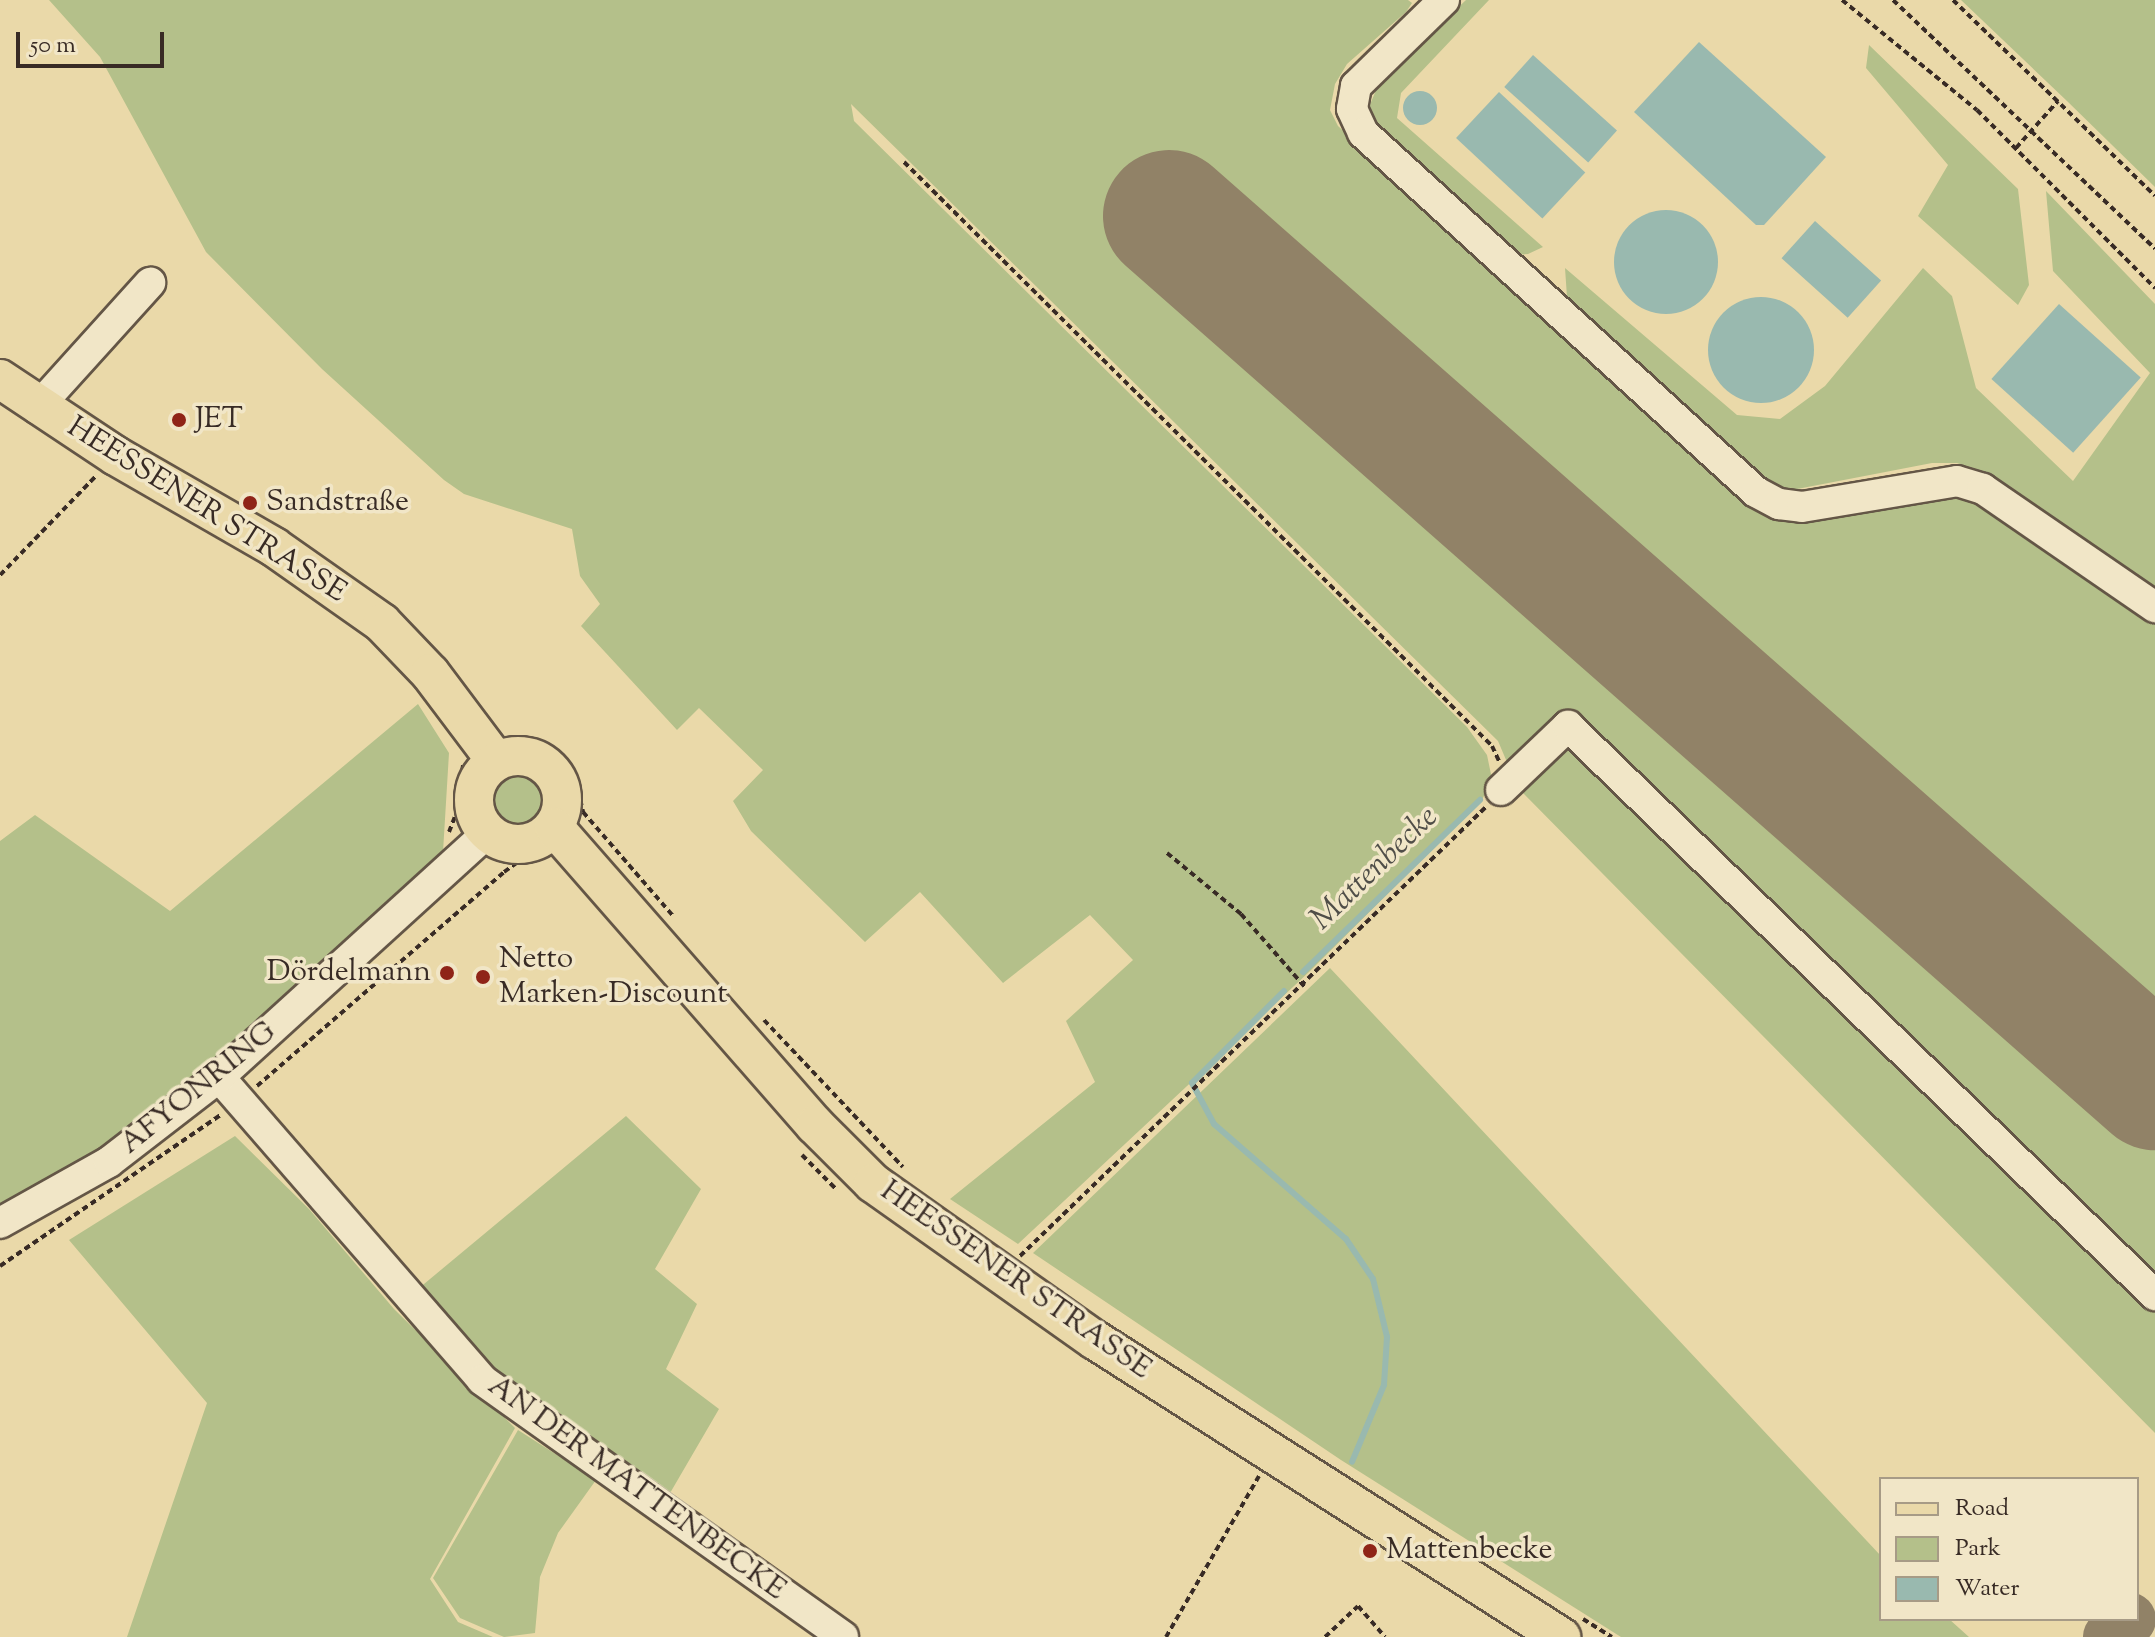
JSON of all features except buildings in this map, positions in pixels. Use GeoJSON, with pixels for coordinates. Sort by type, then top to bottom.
{"type":"FeatureCollection","features":[{"type":"Feature","properties":{"kind":"main road","name":"HEESSENER STRASSE"},"geometry":{"type":"LineString","coordinates":[[0,379],[37,408],[101,472],[274,547],[382,623],[430,673],[489,751]]}},
{"type":"Feature","properties":{"kind":"main road"},"geometry":{"type":"LineString","coordinates":[[489,751],[525,756],[551,771],[563,798],[554,842],[543,838],[514,845],[487,833],[474,809],[474,795],[489,751]]}},
{"type":"Feature","properties":{"kind":"main road","name":"HEESSENER STRASSE"},"geometry":{"type":"LineString","coordinates":[[554,842],[815,1125],[873,1183],[1016,1261],[1273,1453],[1566,1624]]}},
{"type":"Feature","properties":{"kind":"street"},"geometry":{"type":"LineString","coordinates":[[1444,0],[1356,86],[1352,109],[1363,133],[1756,492],[1779,504],[1802,507],[1957,481],[1983,489],[2155,607]]}},
{"type":"Feature","properties":{"kind":"street"},"geometry":{"type":"LineString","coordinates":[[37,408],[150,283]]}},
{"type":"Feature","properties":{"kind":"street"},"geometry":{"type":"LineString","coordinates":[[1501,790],[1568,726],[2155,1295]]}},
{"type":"Feature","properties":{"kind":"street","name":"AFYONRING"},"geometry":{"type":"LineString","coordinates":[[0,1223],[109,1162],[219,1077],[487,833]]}},
{"type":"Feature","properties":{"kind":"street","name":"AN DER MATTENBECKE"},"geometry":{"type":"LineString","coordinates":[[219,1077],[482,1380],[673,1508],[843,1637]]}},
{"type":"Feature","properties":{"kind":"path"},"geometry":{"type":"LineString","coordinates":[[1842,0],[2016,148],[2155,288]]}},
{"type":"Feature","properties":{"kind":"path"},"geometry":{"type":"LineString","coordinates":[[1893,0],[2155,249]]}},
{"type":"Feature","properties":{"kind":"path"},"geometry":{"type":"LineString","coordinates":[[1953,0],[2155,196]]}},
{"type":"Feature","properties":{"kind":"path"},"geometry":{"type":"LineString","coordinates":[[2016,148],[2058,101]]}},
{"type":"Feature","properties":{"kind":"path"},"geometry":{"type":"LineString","coordinates":[[904,162],[1492,746],[1503,770],[1501,790],[1305,987],[1016,1261]]}},
{"type":"Feature","properties":{"kind":"path"},"geometry":{"type":"LineString","coordinates":[[0,575],[101,472]]}},
{"type":"Feature","properties":{"kind":"path"},"geometry":{"type":"LineString","coordinates":[[449,832],[489,751],[558,757],[578,790],[583,812],[678,922]]}},
{"type":"Feature","properties":{"kind":"path"},"geometry":{"type":"LineString","coordinates":[[0,1266],[240,1101],[504,872],[554,842]]}},
{"type":"Feature","properties":{"kind":"path"},"geometry":{"type":"LineString","coordinates":[[1167,853],[1241,914],[1305,987]]}},
{"type":"Feature","properties":{"kind":"path"},"geometry":{"type":"LineString","coordinates":[[761,1017],[907,1171]]}},
{"type":"Feature","properties":{"kind":"path"},"geometry":{"type":"LineString","coordinates":[[1166,1637],[1273,1453]]}},
{"type":"Feature","properties":{"kind":"path"},"geometry":{"type":"LineString","coordinates":[[1325,1637],[1358,1606],[1385,1637]]}},
{"type":"Feature","properties":{"kind":"path"},"geometry":{"type":"LineString","coordinates":[[1566,1624],[1612,1637]]}},
{"type":"Feature","properties":{"kind":"green space"},"geometry":{"type":"Polygon","coordinates":[[[49,0],[1408,0],[1412,3],[1406,12],[1347,64],[1335,84],[1330,110],[1338,126],[1745,503],[1782,518],[1941,491],[1980,498],[2155,617],[2155,1433],[1518,788],[1498,741],[851,104],[854,121],[1467,727],[1487,755],[1492,779],[1482,800],[1309,972],[1018,1244],[950,1199],[1095,1082],[1066,1021],[1133,960],[1090,915],[1003,983],[920,892],[865,942],[751,831],[733,801],[763,770],[699,708],[677,730],[581,626],[600,604],[580,576],[572,529],[464,494],[444,480],[322,369],[206,252],[100,57],[49,0]]]}},
{"type":"Feature","properties":{"kind":"green space"},"geometry":{"type":"Polygon","coordinates":[[[1466,0],[1489,0],[1401,93],[1397,118],[1543,247],[1528,254],[1513,255],[1379,132],[1369,107],[1379,83],[1466,0]]]}},
{"type":"Feature","properties":{"kind":"green space"},"geometry":{"type":"Polygon","coordinates":[[[1961,0],[2155,0],[2155,187],[2067,101],[1961,0]]]}},
{"type":"Feature","properties":{"kind":"green space"},"geometry":{"type":"Polygon","coordinates":[[[1869,45],[2018,189],[2029,285],[2018,305],[1918,216],[1948,165],[1866,68],[1869,45]]]}},
{"type":"Feature","properties":{"kind":"green space"},"geometry":{"type":"Polygon","coordinates":[[[2046,191],[2155,304],[2155,587],[1983,473],[1957,463],[1932,463],[1792,490],[1769,482],[1567,297],[1565,268],[1737,415],[1780,419],[1825,386],[1923,268],[1952,296],[1976,388],[2073,481],[2150,373],[2053,271],[2046,191]]]}},
{"type":"Feature","properties":{"kind":"green space"},"geometry":{"type":"Polygon","coordinates":[[[418,704],[449,753],[443,852],[172,1099],[93,1162],[0,1210],[0,841],[35,815],[170,911],[418,704]]]}},
{"type":"Feature","properties":{"kind":"green space"},"geometry":{"type":"Polygon","coordinates":[[[516,775],[533,783],[541,800],[533,817],[516,825],[499,817],[491,800],[499,783],[516,775]]]}},
{"type":"Feature","properties":{"kind":"green space"},"geometry":{"type":"Polygon","coordinates":[[[1330,968],[1879,1554],[1879,1621],[1951,1621],[1969,1637],[1621,1637],[1341,1460],[1033,1253],[1330,968]]]}},
{"type":"Feature","properties":{"kind":"green space"},"geometry":{"type":"Polygon","coordinates":[[[626,1116],[701,1189],[655,1269],[697,1304],[666,1369],[719,1409],[666,1500],[531,1410],[418,1289],[626,1116]]]}},
{"type":"Feature","properties":{"kind":"green space"},"geometry":{"type":"Polygon","coordinates":[[[235,1136],[309,1209],[394,1309],[515,1428],[430,1579],[458,1622],[493,1637],[127,1637],[207,1403],[69,1240],[235,1136]]]}},
{"type":"Feature","properties":{"kind":"green space"},"geometry":{"type":"Polygon","coordinates":[[[518,1430],[596,1480],[558,1533],[540,1577],[535,1633],[504,1637],[460,1618],[433,1578],[518,1430]]]}},
{"type":"Feature","properties":{"kind":"water"},"geometry":{"type":"Polygon","coordinates":[[[1699,42],[1826,157],[1764,225],[1756,225],[1634,112],[1699,42]]]}},
{"type":"Feature","properties":{"kind":"water"},"geometry":{"type":"Polygon","coordinates":[[[1533,55],[1617,131],[1588,163],[1504,87],[1533,55]]]}},
{"type":"Feature","properties":{"kind":"water"},"geometry":{"type":"Polygon","coordinates":[[[1420,91],[1432,96],[1437,108],[1432,120],[1420,125],[1408,120],[1403,108],[1408,96],[1420,91]]]}},
{"type":"Feature","properties":{"kind":"water"},"geometry":{"type":"Polygon","coordinates":[[[1499,92],[1585,172],[1542,219],[1456,138],[1499,92]]]}},
{"type":"Feature","properties":{"kind":"water"},"geometry":{"type":"Polygon","coordinates":[[[1666,210],[1686,214],[1703,225],[1714,242],[1718,262],[1714,282],[1703,299],[1686,310],[1666,314],[1646,310],[1629,299],[1618,282],[1614,262],[1618,242],[1629,225],[1646,214],[1666,210]]]}},
{"type":"Feature","properties":{"kind":"water"},"geometry":{"type":"Polygon","coordinates":[[[1815,221],[1881,281],[1848,318],[1782,258],[1815,221]]]}},
{"type":"Feature","properties":{"kind":"water"},"geometry":{"type":"Polygon","coordinates":[[[1761,297],[1781,301],[1798,313],[1810,330],[1814,350],[1810,370],[1798,387],[1781,399],[1761,403],[1741,399],[1724,387],[1712,370],[1708,350],[1712,330],[1724,313],[1741,301],[1761,297]]]}},
{"type":"Feature","properties":{"kind":"water"},"geometry":{"type":"Polygon","coordinates":[[[2059,304],[2141,378],[2073,453],[1991,379],[2059,304]]]}},
{"type":"Feature","properties":{"kind":"waterway","name":"Mattenbecke"},"geometry":{"type":"LineString","coordinates":[[1303,972],[1480,800]]}},
{"type":"Feature","properties":{"kind":"waterway","name":"Mattenbecke"},"geometry":{"type":"LineString","coordinates":[[1284,991],[1192,1083],[1214,1124],[1346,1239],[1373,1279],[1387,1337],[1384,1385],[1352,1462]]}},
{"type":"Feature","properties":{"kind":"taxiway"},"geometry":{"type":"LineString","coordinates":[[2110,1637],[2127,1621]]}},
{"type":"Feature","properties":{"kind":"runway"},"geometry":{"type":"LineString","coordinates":[[1169,216],[2155,1084]]}},
{"type":"Feature","properties":{"kind":"place","name":"JET"},"geometry":{"type":"Point","coordinates":[179,420]}},
{"type":"Feature","properties":{"kind":"place","name":"Sandstraße"},"geometry":{"type":"Point","coordinates":[250,503]}},
{"type":"Feature","properties":{"kind":"place","name":"Dördelmann"},"geometry":{"type":"Point","coordinates":[447,973]}},
{"type":"Feature","properties":{"kind":"place","name":"Netto Marken-Discount"},"geometry":{"type":"Point","coordinates":[483,977]}},
{"type":"Feature","properties":{"kind":"place","name":"Mattenbecke"},"geometry":{"type":"Point","coordinates":[1370,1551]}}]}
